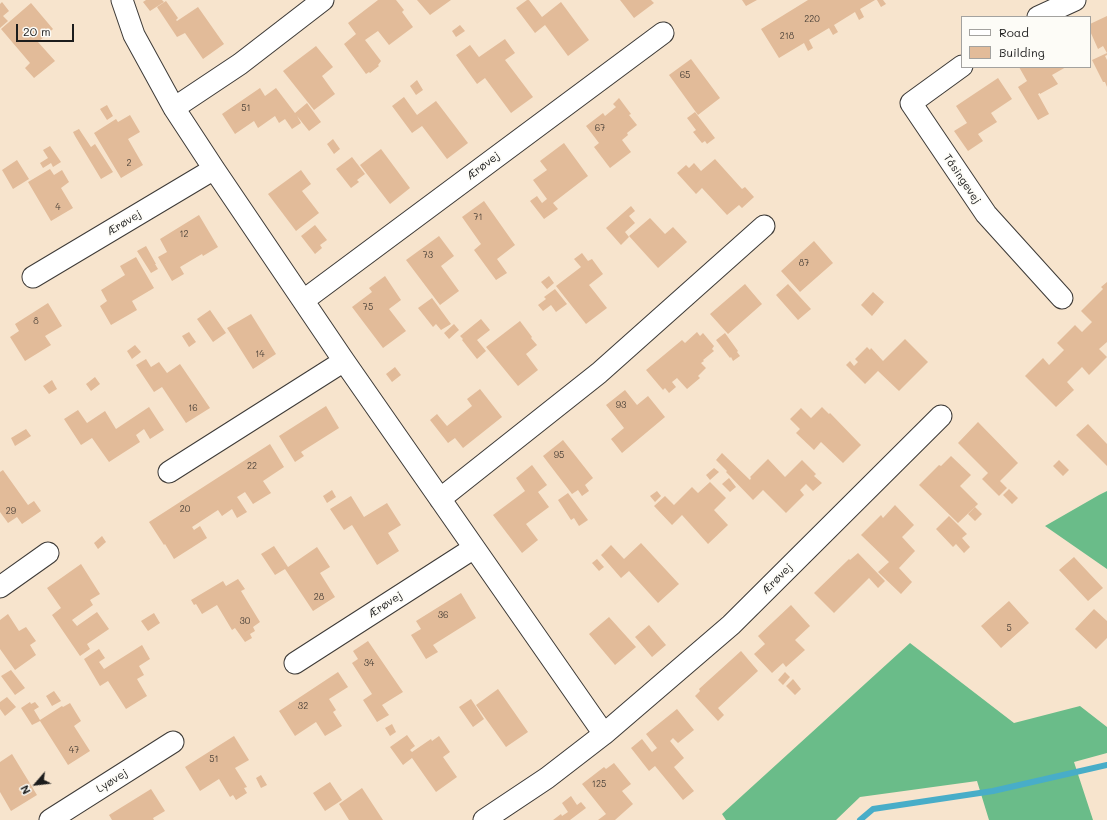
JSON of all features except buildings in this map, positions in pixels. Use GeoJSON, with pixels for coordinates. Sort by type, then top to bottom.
{"type":"FeatureCollection","features":[{"type":"Feature","properties":{"kind":"street"},"geometry":{"type":"LineString","coordinates":[[122,0],[134,35],[174,108],[214,170],[304,300],[344,361],[604,734]]}},
{"type":"Feature","properties":{"kind":"street"},"geometry":{"type":"LineString","coordinates":[[174,108],[240,64],[323,0]]}},
{"type":"Feature","properties":{"kind":"street"},"geometry":{"type":"LineString","coordinates":[[1038,11],[1074,0]]}},
{"type":"Feature","properties":{"kind":"street","name":"Ærøvej"},"geometry":{"type":"LineString","coordinates":[[304,300],[662,33]]}},
{"type":"Feature","properties":{"kind":"street","name":"Tåsingevej"},"geometry":{"type":"LineString","coordinates":[[961,67],[911,103],[986,214],[1062,298]]}},
{"type":"Feature","properties":{"kind":"street","name":"Ærøvej"},"geometry":{"type":"LineString","coordinates":[[33,277],[214,170]]}},
{"type":"Feature","properties":{"kind":"street"},"geometry":{"type":"LineString","coordinates":[[440,499],[599,373],[764,226]]}},
{"type":"Feature","properties":{"kind":"street"},"geometry":{"type":"LineString","coordinates":[[169,472],[344,361]]}},
{"type":"Feature","properties":{"kind":"street","name":"Ærøvej"},"geometry":{"type":"LineString","coordinates":[[484,820],[547,778],[604,734],[730,625],[941,416]]}},
{"type":"Feature","properties":{"kind":"street","name":"Ærøvej"},"geometry":{"type":"LineString","coordinates":[[295,663],[474,548]]}},
{"type":"Feature","properties":{"kind":"street"},"geometry":{"type":"LineString","coordinates":[[0,587],[48,553]]}},
{"type":"Feature","properties":{"kind":"street","name":"Lyøvej"},"geometry":{"type":"LineString","coordinates":[[50,820],[173,742]]}},
{"type":"Feature","properties":{"kind":"green space"},"geometry":{"type":"Polygon","coordinates":[[[1107,491],[1107,569],[1045,526],[1107,491]]]}},
{"type":"Feature","properties":{"kind":"green space"},"geometry":{"type":"Polygon","coordinates":[[[910,643],[1014,723],[1080,706],[1107,727],[1107,753],[1074,762],[1093,820],[989,820],[977,781],[860,797],[836,820],[726,820],[722,814],[910,643]]]}},
{"type":"Feature","properties":{"kind":"waterway"},"geometry":{"type":"LineString","coordinates":[[860,820],[873,809],[993,791],[1107,765]]}}]}
